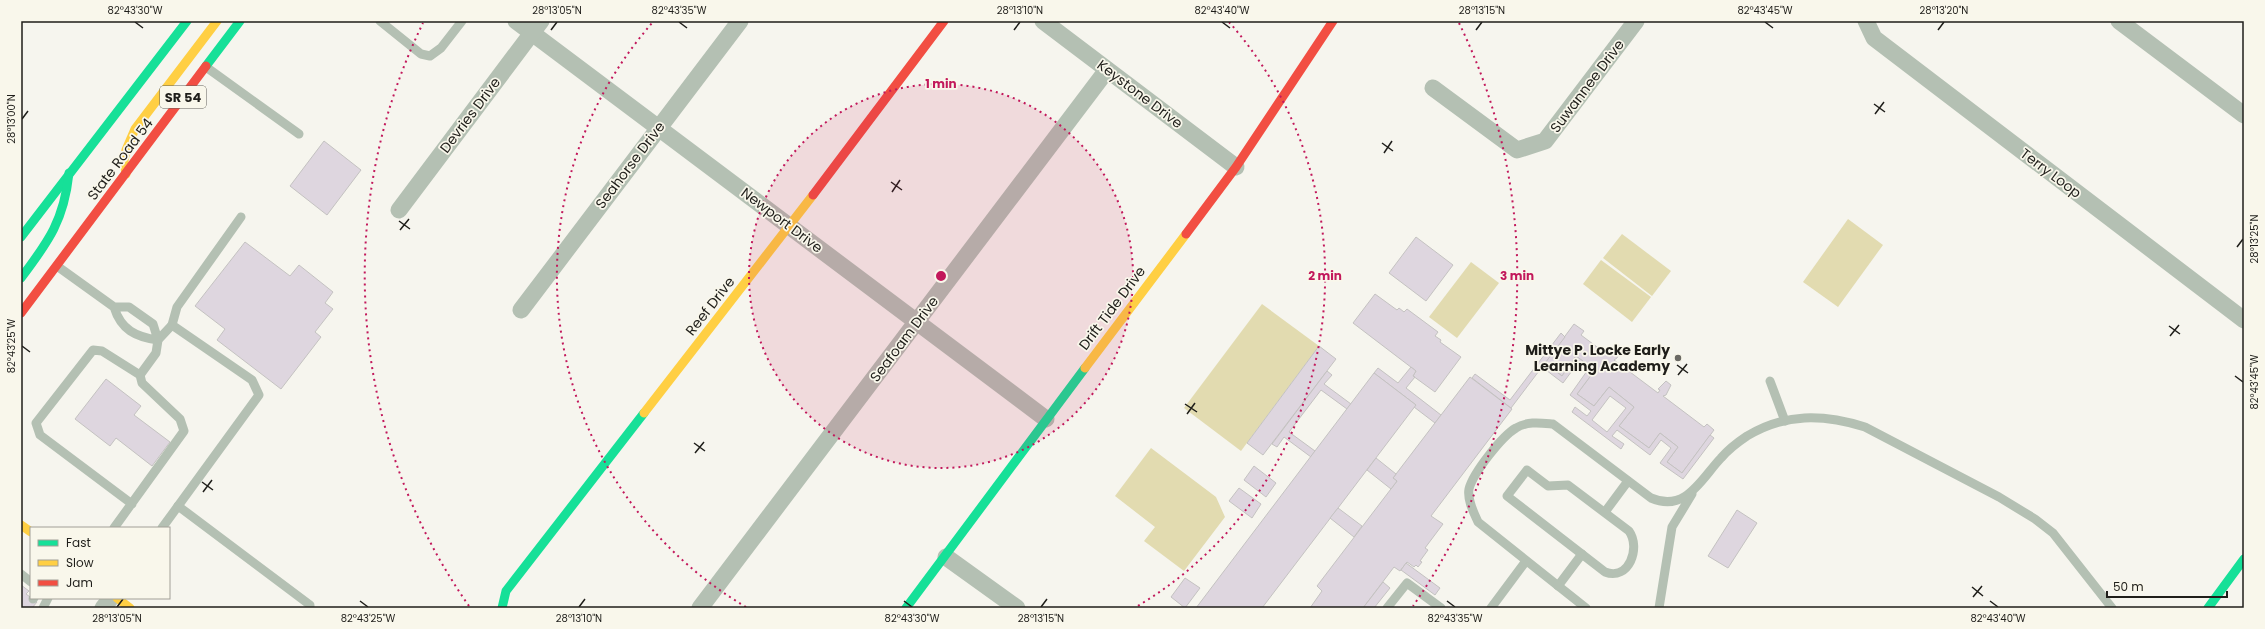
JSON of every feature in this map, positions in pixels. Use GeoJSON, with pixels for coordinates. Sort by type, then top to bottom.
{"type":"FeatureCollection","features":[{"type":"Feature","properties":{"kind":"street","name":"SR 54"},"geometry":{"type":"LineString","coordinates":[[21,237],[187,21]]}},
{"type":"Feature","properties":{"kind":"street"},"geometry":{"type":"LineString","coordinates":[[126,174],[124,161],[126,150],[135,129],[217,21]]}},
{"type":"Feature","properties":{"kind":"street","name":"State Road 54"},"geometry":{"type":"LineString","coordinates":[[21,313],[240,21]]}},
{"type":"Feature","properties":{"kind":"street","name":"Newport Drive"},"geometry":{"type":"LineString","coordinates":[[516,21],[536,27],[658,128],[1046,419]]}},
{"type":"Feature","properties":{"kind":"street","name":"Seahorse Drive"},"geometry":{"type":"LineString","coordinates":[[521,310],[740,21]]}},
{"type":"Feature","properties":{"kind":"street","name":"Reef Drive"},"geometry":{"type":"LineString","coordinates":[[502,608],[506,591],[790,226],[944,21]]}},
{"type":"Feature","properties":{"kind":"street","name":"Keystone Drive"},"geometry":{"type":"LineString","coordinates":[[1043,21],[1236,167]]}},
{"type":"Feature","properties":{"kind":"street","name":"Drift Tide Drive"},"geometry":{"type":"LineString","coordinates":[[906,608],[946,557],[1046,419],[1236,167],[1333,21]]}},
{"type":"Feature","properties":{"kind":"street","name":"Suwannee Drive"},"geometry":{"type":"LineString","coordinates":[[1433,88],[1517,150],[1545,141],[1636,21]]}},
{"type":"Feature","properties":{"kind":"street","name":"Terry Loop"},"geometry":{"type":"LineString","coordinates":[[1866,21],[1874,38],[2244,320]]}},
{"type":"Feature","properties":{"kind":"street"},"geometry":{"type":"LineString","coordinates":[[2119,21],[2244,115]]}},
{"type":"Feature","properties":{"kind":"street","name":"Devries Drive"},"geometry":{"type":"LineString","coordinates":[[399,210],[536,27]]}},
{"type":"Feature","properties":{"kind":"street","name":"Seafoam Drive"},"geometry":{"type":"LineString","coordinates":[[700,608],[1107,70]]}},
{"type":"Feature","properties":{"kind":"street"},"geometry":{"type":"LineString","coordinates":[[21,278],[60,223],[67,198],[70,173]]}},
{"type":"Feature","properties":{"kind":"street"},"geometry":{"type":"LineString","coordinates":[[21,525],[30,531]]}},
{"type":"Feature","properties":{"kind":"street"},"geometry":{"type":"LineString","coordinates":[[946,557],[1017,608]]}},
{"type":"Feature","properties":{"kind":"street"},"geometry":{"type":"LineString","coordinates":[[2208,608],[2244,559]]}},
{"type":"Feature","properties":{"kind":"street"},"geometry":{"type":"LineString","coordinates":[[103,608],[109,599]]}},
{"type":"Feature","properties":{"kind":"street"},"geometry":{"type":"LineString","coordinates":[[118,599],[130,608]]}},
{"type":"Feature","properties":{"kind":"lane"},"geometry":{"type":"LineString","coordinates":[[380,21],[421,54],[430,56],[441,48],[462,21]]}},
{"type":"Feature","properties":{"kind":"lane"},"geometry":{"type":"LineString","coordinates":[[206,67],[299,134]]}},
{"type":"Feature","properties":{"kind":"lane"},"geometry":{"type":"LineString","coordinates":[[158,340],[172,325],[177,307],[241,217]]}},
{"type":"Feature","properties":{"kind":"lane"},"geometry":{"type":"LineString","coordinates":[[57,266],[114,307],[129,307],[153,324],[158,340],[156,353],[140,375]]}},
{"type":"Feature","properties":{"kind":"lane"},"geometry":{"type":"LineString","coordinates":[[114,307],[118,322],[140,338],[158,340]]}},
{"type":"Feature","properties":{"kind":"lane"},"geometry":{"type":"LineString","coordinates":[[163,527],[259,395],[252,380],[172,325]]}},
{"type":"Feature","properties":{"kind":"lane"},"geometry":{"type":"LineString","coordinates":[[115,527],[132,504],[184,431],[180,419],[142,383],[140,375],[102,351],[93,350],[36,423],[40,435],[132,504]]}},
{"type":"Feature","properties":{"kind":"lane"},"geometry":{"type":"LineString","coordinates":[[1770,381],[1785,422]]}},
{"type":"Feature","properties":{"kind":"lane"},"geometry":{"type":"LineString","coordinates":[[1659,608],[1672,527],[1683,506],[1721,457],[1746,436],[1801,418],[1826,418],[1865,427],[1999,498],[2035,519],[2053,533],[2112,608]]}},
{"type":"Feature","properties":{"kind":"lane"},"geometry":{"type":"LineString","coordinates":[[1586,608],[1478,522],[1471,506],[1469,490],[1477,474],[1501,441],[1516,428],[1534,423],[1553,424],[1651,498],[1661,502],[1672,502],[1696,489]]}},
{"type":"Feature","properties":{"kind":"lane"},"geometry":{"type":"LineString","coordinates":[[1527,470],[1548,486],[1568,485],[1605,512],[1629,531],[1634,537],[1633,556],[1629,563],[1624,570],[1610,574],[1507,496],[1527,470]]}},
{"type":"Feature","properties":{"kind":"lane"},"geometry":{"type":"LineString","coordinates":[[1605,512],[1628,481]]}},
{"type":"Feature","properties":{"kind":"lane"},"geometry":{"type":"LineString","coordinates":[[178,506],[310,605],[310,608]]}},
{"type":"Feature","properties":{"kind":"lane"},"geometry":{"type":"LineString","coordinates":[[1558,586],[1582,554]]}},
{"type":"Feature","properties":{"kind":"lane"},"geometry":{"type":"LineString","coordinates":[[1491,608],[1526,561]]}},
{"type":"Feature","properties":{"kind":"lane"},"geometry":{"type":"LineString","coordinates":[[21,574],[30,581]]}},
{"type":"Feature","properties":{"kind":"lane"},"geometry":{"type":"LineString","coordinates":[[1388,608],[1407,583],[1441,608]]}},
{"type":"Feature","properties":{"kind":"lane"},"geometry":{"type":"LineString","coordinates":[[42,608],[47,599]]}},
{"type":"Feature","properties":{"kind":"shaded area"},"geometry":{"type":"Polygon","coordinates":[[[1848,219],[1883,245],[1838,307],[1803,282],[1848,219]]]}},
{"type":"Feature","properties":{"kind":"shaded area"},"geometry":{"type":"Polygon","coordinates":[[[1622,234],[1671,271],[1652,296],[1603,258],[1622,234]]]}},
{"type":"Feature","properties":{"kind":"shaded area"},"geometry":{"type":"Polygon","coordinates":[[[1601,260],[1651,297],[1632,322],[1583,284],[1601,260]]]}},
{"type":"Feature","properties":{"kind":"shaded area"},"geometry":{"type":"Polygon","coordinates":[[[1471,262],[1499,283],[1457,338],[1429,317],[1471,262]]]}},
{"type":"Feature","properties":{"kind":"shaded area"},"geometry":{"type":"Polygon","coordinates":[[[1262,304],[1319,346],[1241,451],[1184,408],[1262,304]]]}},
{"type":"Feature","properties":{"kind":"shaded area"},"geometry":{"type":"Polygon","coordinates":[[[1151,448],[1216,497],[1225,517],[1184,571],[1144,541],[1155,527],[1115,496],[1151,448]]]}},
{"type":"Feature","properties":{"kind":"building"},"geometry":{"type":"Polygon","coordinates":[[[324,141],[361,170],[327,215],[290,186],[324,141]]]}},
{"type":"Feature","properties":{"kind":"building"},"geometry":{"type":"Polygon","coordinates":[[[1416,237],[1453,265],[1426,301],[1389,273],[1416,237]]]}},
{"type":"Feature","properties":{"kind":"building"},"geometry":{"type":"Polygon","coordinates":[[[245,242],[290,276],[299,265],[333,292],[325,303],[333,309],[315,332],[321,337],[281,389],[217,340],[225,329],[195,306],[245,242]]]}},
{"type":"Feature","properties":{"kind":"building"},"geometry":{"type":"Polygon","coordinates":[[[1375,294],[1397,310],[1399,308],[1404,312],[1407,309],[1438,332],[1435,336],[1441,340],[1440,342],[1461,357],[1435,392],[1413,376],[1416,371],[1353,323],[1375,294]]]}},
{"type":"Feature","properties":{"kind":"building"},"geometry":{"type":"Polygon","coordinates":[[[1574,324],[1584,331],[1581,335],[1609,356],[1611,353],[1609,352],[1617,344],[1622,348],[1617,358],[1614,360],[1658,393],[1660,390],[1658,389],[1666,381],[1671,385],[1666,395],[1663,396],[1704,427],[1707,424],[1714,430],[1682,473],[1667,462],[1678,447],[1660,433],[1649,448],[1619,426],[1634,407],[1609,387],[1594,406],[1577,394],[1595,370],[1576,356],[1562,376],[1545,363],[1574,324]]]}},
{"type":"Feature","properties":{"kind":"building"},"geometry":{"type":"Polygon","coordinates":[[[1561,333],[1565,337],[1545,363],[1562,376],[1576,356],[1595,370],[1577,394],[1594,406],[1609,387],[1634,407],[1619,426],[1649,448],[1660,433],[1678,447],[1667,462],[1682,473],[1710,435],[1714,438],[1683,479],[1660,463],[1671,448],[1661,440],[1650,455],[1617,430],[1612,436],[1624,444],[1621,449],[1572,412],[1575,407],[1587,416],[1591,411],[1570,395],[1587,371],[1577,364],[1563,383],[1542,367],[1511,408],[1472,378],[1475,374],[1510,400],[1561,333]],[[1610,396],[1592,420],[1607,432],[1626,408],[1610,396]]]}},
{"type":"Feature","properties":{"kind":"building"},"geometry":{"type":"Polygon","coordinates":[[[1319,346],[1336,359],[1263,455],[1247,443],[1319,346]]]}},
{"type":"Feature","properties":{"kind":"building"},"geometry":{"type":"Polygon","coordinates":[[[1411,367],[1416,371],[1413,376],[1415,377],[1406,388],[1441,415],[1435,423],[1414,407],[1416,405],[1374,373],[1378,368],[1398,383],[1411,367]]]}},
{"type":"Feature","properties":{"kind":"building"},"geometry":{"type":"Polygon","coordinates":[[[1327,371],[1332,375],[1324,384],[1351,404],[1347,409],[1321,390],[1289,432],[1315,451],[1311,457],[1284,437],[1277,447],[1272,444],[1327,371]]]}},
{"type":"Feature","properties":{"kind":"building"},"geometry":{"type":"Polygon","coordinates":[[[1374,373],[1416,405],[1338,508],[1262,608],[1196,608],[1374,373]]]}},
{"type":"Feature","properties":{"kind":"building"},"geometry":{"type":"Polygon","coordinates":[[[1470,377],[1512,409],[1431,516],[1443,524],[1425,548],[1428,550],[1420,561],[1422,562],[1418,567],[1416,565],[1414,567],[1407,562],[1400,571],[1394,567],[1363,608],[1310,608],[1322,591],[1317,586],[1397,481],[1393,478],[1470,377]]]}},
{"type":"Feature","properties":{"kind":"building"},"geometry":{"type":"Polygon","coordinates":[[[106,379],[141,406],[134,415],[170,442],[152,466],[116,438],[110,446],[75,419],[106,379]]]}},
{"type":"Feature","properties":{"kind":"building"},"geometry":{"type":"Polygon","coordinates":[[[1376,458],[1396,474],[1393,478],[1397,481],[1391,489],[1367,470],[1376,458]]]}},
{"type":"Feature","properties":{"kind":"building"},"geometry":{"type":"Polygon","coordinates":[[[1254,466],[1276,483],[1266,497],[1244,480],[1254,466]]]}},
{"type":"Feature","properties":{"kind":"building"},"geometry":{"type":"Polygon","coordinates":[[[1239,488],[1261,504],[1252,518],[1229,501],[1239,488]]]}},
{"type":"Feature","properties":{"kind":"building"},"geometry":{"type":"Polygon","coordinates":[[[1338,508],[1362,526],[1354,537],[1330,518],[1338,508]]]}},
{"type":"Feature","properties":{"kind":"building"},"geometry":{"type":"Polygon","coordinates":[[[1737,510],[1757,523],[1728,568],[1708,556],[1737,510]]]}},
{"type":"Feature","properties":{"kind":"building"},"geometry":{"type":"Polygon","coordinates":[[[1406,563],[1440,588],[1435,595],[1401,570],[1406,563]]]}},
{"type":"Feature","properties":{"kind":"building"},"geometry":{"type":"Polygon","coordinates":[[[1185,578],[1200,588],[1185,608],[1171,597],[1185,578]]]}},
{"type":"Feature","properties":{"kind":"building"},"geometry":{"type":"Polygon","coordinates":[[[1383,582],[1390,588],[1374,608],[1363,608],[1383,582]]]}},
{"type":"Feature","properties":{"kind":"building"},"geometry":{"type":"Polygon","coordinates":[[[21,585],[29,591],[26,594],[30,597],[30,599],[37,602],[32,608],[21,608],[21,585]]]}},
{"type":"Feature","properties":{"kind":"traffic: fast"},"geometry":{"type":"LineString","coordinates":[[21,237],[187,21]]}},
{"type":"Feature","properties":{"kind":"traffic: fast"},"geometry":{"type":"LineString","coordinates":[[206,66],[240,21]]}},
{"type":"Feature","properties":{"kind":"traffic: fast"},"geometry":{"type":"LineString","coordinates":[[21,278],[40,253],[54,229],[63,204],[69,173]]}},
{"type":"Feature","properties":{"kind":"traffic: fast"},"geometry":{"type":"LineString","coordinates":[[906,608],[1085,368]]}},
{"type":"Feature","properties":{"kind":"traffic: fast"},"geometry":{"type":"LineString","coordinates":[[502,608],[506,591],[644,413]]}},
{"type":"Feature","properties":{"kind":"traffic: fast"},"geometry":{"type":"LineString","coordinates":[[2208,608],[2244,559]]}},
{"type":"Feature","properties":{"kind":"traffic: slow"},"geometry":{"type":"LineString","coordinates":[[126,174],[124,161],[126,150],[135,129],[217,21]]}},
{"type":"Feature","properties":{"kind":"traffic: slow"},"geometry":{"type":"LineString","coordinates":[[644,413],[813,195]]}},
{"type":"Feature","properties":{"kind":"traffic: slow"},"geometry":{"type":"LineString","coordinates":[[1085,368],[1186,234]]}},
{"type":"Feature","properties":{"kind":"traffic: slow"},"geometry":{"type":"LineString","coordinates":[[21,525],[30,531]]}},
{"type":"Feature","properties":{"kind":"traffic: slow"},"geometry":{"type":"LineString","coordinates":[[118,599],[130,608]]}},
{"type":"Feature","properties":{"kind":"traffic: jam"},"geometry":{"type":"LineString","coordinates":[[813,195],[944,21]]}},
{"type":"Feature","properties":{"kind":"traffic: jam"},"geometry":{"type":"LineString","coordinates":[[1186,234],[1236,167],[1333,21]]}},
{"type":"Feature","properties":{"kind":"traffic: jam"},"geometry":{"type":"LineString","coordinates":[[21,313],[206,66]]}},
{"type":"Feature","properties":{"kind":"place","name":"Mittye P. Locke Early Learning Academy"},"geometry":{"type":"Point","coordinates":[1678,358]}}]}
